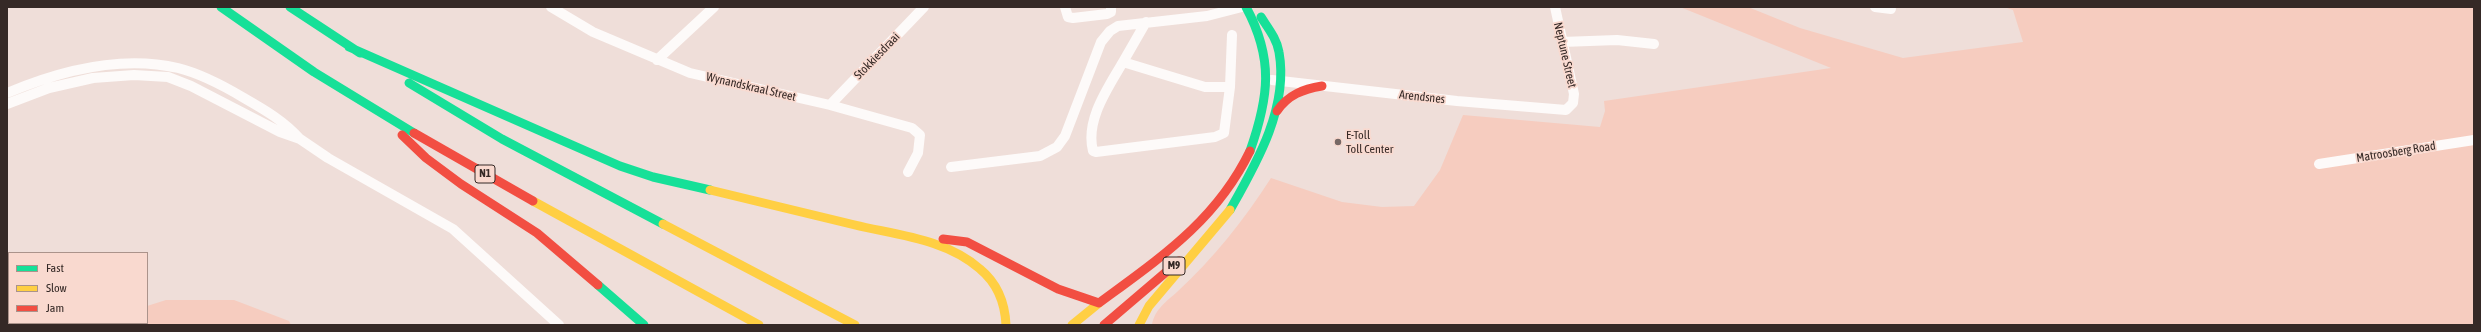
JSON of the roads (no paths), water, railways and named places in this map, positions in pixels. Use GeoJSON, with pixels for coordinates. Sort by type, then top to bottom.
{"type":"FeatureCollection","features":[{"type":"Feature","properties":{"kind":"main road","name":"N1"},"geometry":{"type":"LineString","coordinates":[[221,7],[272,46],[380,115],[570,222],[760,325]]}},
{"type":"Feature","properties":{"kind":"main road"},"geometry":{"type":"LineString","coordinates":[[290,7],[349,47],[502,139],[856,325]]}},
{"type":"Feature","properties":{"kind":"main road","name":"M9"},"geometry":{"type":"LineString","coordinates":[[1099,303],[1190,231],[1233,182],[1245,164],[1255,140],[1268,80],[1268,60],[1262,36],[1246,7]]}},
{"type":"Feature","properties":{"kind":"main road","name":"M9"},"geometry":{"type":"LineString","coordinates":[[1104,325],[1171,269],[1230,210],[1248,181],[1263,146],[1277,98],[1279,81],[1277,48],[1271,33],[1254,7]]}},
{"type":"Feature","properties":{"kind":"main road"},"geometry":{"type":"LineString","coordinates":[[349,47],[496,109],[620,166],[686,186],[920,240],[955,251],[971,260],[983,270],[994,283],[1003,302],[1006,325]]}},
{"type":"Feature","properties":{"kind":"main road"},"geometry":{"type":"LineString","coordinates":[[1263,146],[1280,104],[1287,95],[1296,91],[1322,86]]}},
{"type":"Feature","properties":{"kind":"main road"},"geometry":{"type":"LineString","coordinates":[[380,115],[426,158],[536,232],[644,325]]}},
{"type":"Feature","properties":{"kind":"main road"},"geometry":{"type":"LineString","coordinates":[[1139,325],[1149,306],[1230,210]]}},
{"type":"Feature","properties":{"kind":"main road"},"geometry":{"type":"LineString","coordinates":[[802,213],[967,242],[990,252],[1068,294],[1099,303]]}},
{"type":"Feature","properties":{"kind":"main road"},"geometry":{"type":"LineString","coordinates":[[1072,325],[1099,303]]}},
{"type":"Feature","properties":{"kind":"street","name":"Wynandskraal Street"},"geometry":{"type":"LineString","coordinates":[[551,7],[593,32],[690,73],[830,105],[907,126],[917,132],[921,142],[908,172]]}},
{"type":"Feature","properties":{"kind":"street"},"geometry":{"type":"LineString","coordinates":[[657,60],[714,7]]}},
{"type":"Feature","properties":{"kind":"street","name":"Stokkiesdraai"},"geometry":{"type":"LineString","coordinates":[[830,105],[924,7]]}},
{"type":"Feature","properties":{"kind":"street"},"geometry":{"type":"LineString","coordinates":[[1065,7],[1068,17],[1074,18],[1107,14],[1111,12],[1112,7]]}},
{"type":"Feature","properties":{"kind":"street"},"geometry":{"type":"LineString","coordinates":[[951,167],[1040,156],[1057,147],[1065,136],[1106,34],[1118,26],[1207,16],[1242,7]]}},
{"type":"Feature","properties":{"kind":"street","name":"Neptune Street"},"geometry":{"type":"LineString","coordinates":[[1555,7],[1574,94],[1573,103]]}},
{"type":"Feature","properties":{"kind":"street"},"geometry":{"type":"LineString","coordinates":[[1874,7],[1891,9]]}},
{"type":"Feature","properties":{"kind":"street"},"geometry":{"type":"LineString","coordinates":[[1146,22],[1096,114],[1089,143],[1093,151],[1096,152],[1215,138],[1224,133],[1226,129],[1230,87],[1232,34]]}},
{"type":"Feature","properties":{"kind":"street"},"geometry":{"type":"LineString","coordinates":[[1562,42],[1617,40],[1654,44]]}},
{"type":"Feature","properties":{"kind":"street"},"geometry":{"type":"LineString","coordinates":[[1123,62],[1205,87],[1230,87]]}},
{"type":"Feature","properties":{"kind":"street"},"geometry":{"type":"LineString","coordinates":[[7,93],[49,78],[98,68],[142,64],[178,68],[224,86],[289,124],[300,139]]}},
{"type":"Feature","properties":{"kind":"street"},"geometry":{"type":"LineString","coordinates":[[7,104],[49,88],[93,78],[134,75],[168,77],[198,89],[280,132],[300,139],[328,158],[453,229],[559,325]]}},
{"type":"Feature","properties":{"kind":"street","name":"Arendsnes"},"geometry":{"type":"LineString","coordinates":[[1268,80],[1554,110],[1566,110],[1573,103]]}},
{"type":"Feature","properties":{"kind":"street","name":"Matroosberg Road"},"geometry":{"type":"LineString","coordinates":[[2319,164],[2474,140]]}},
{"type":"Feature","properties":{"kind":"place","name":"E-Toll Toll Center"},"geometry":{"type":"Point","coordinates":[1338,142]}}]}
